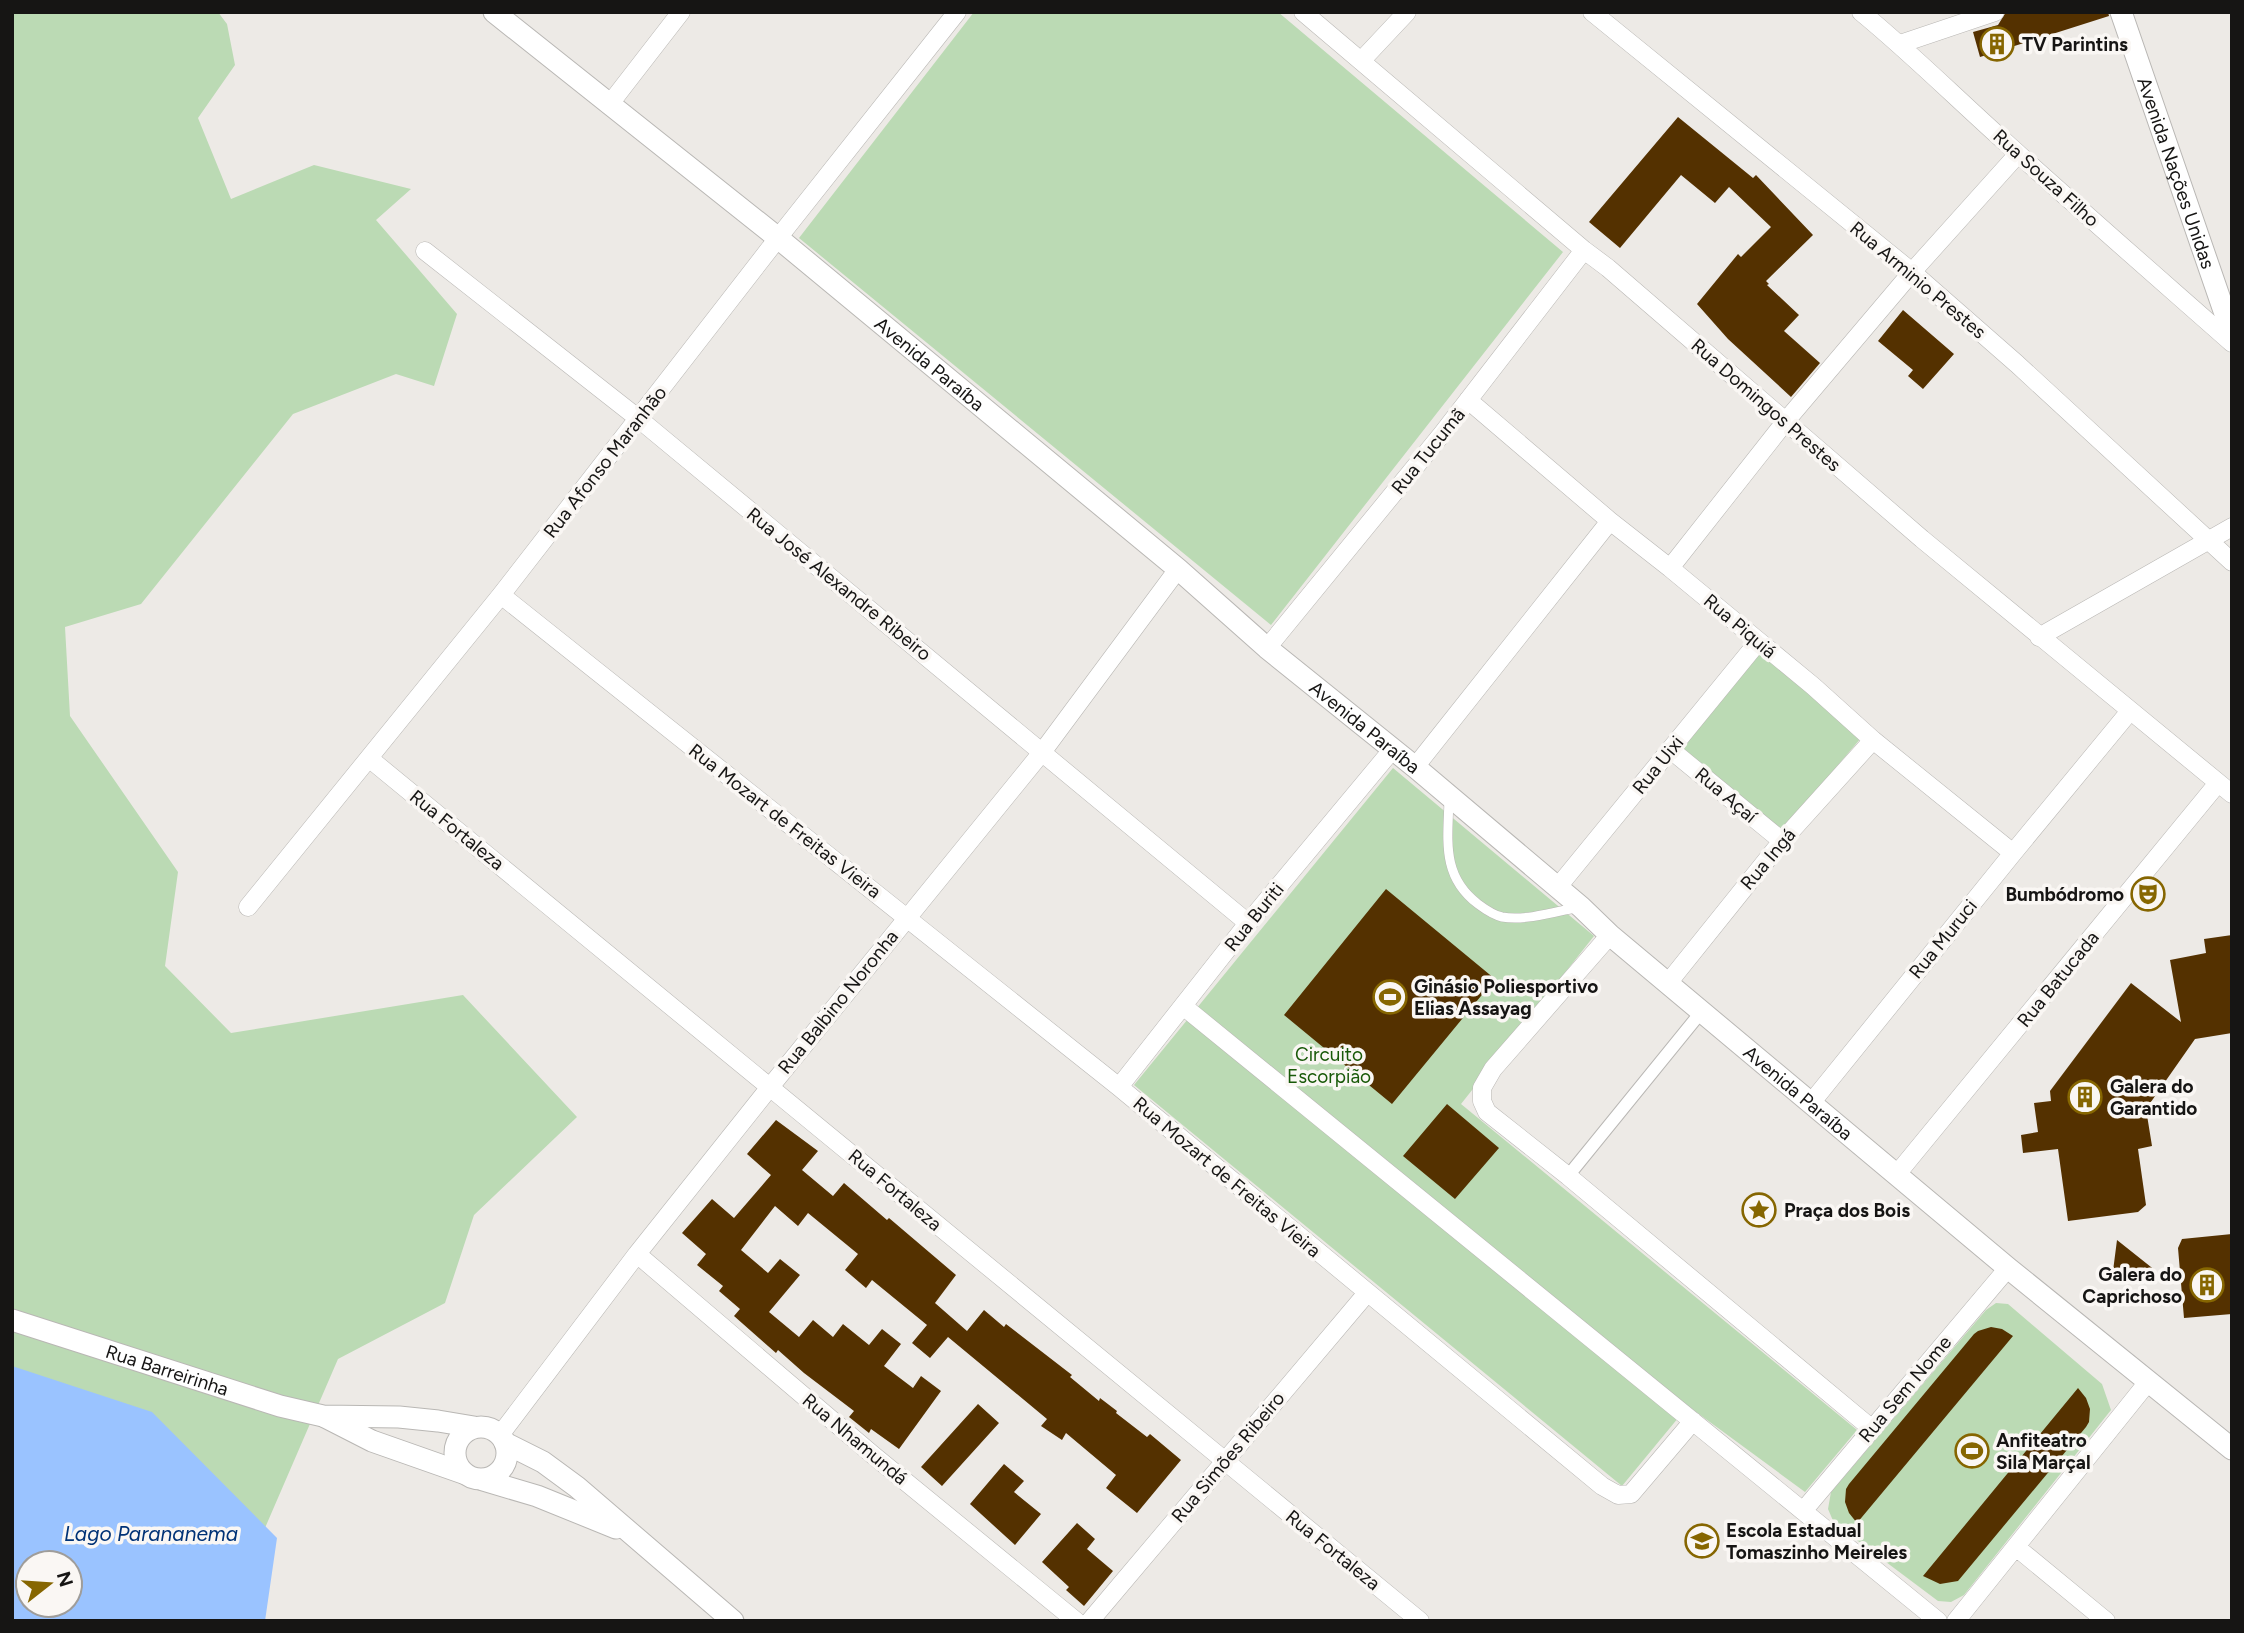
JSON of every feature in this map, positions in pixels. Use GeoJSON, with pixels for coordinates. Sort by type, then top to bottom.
{"type":"FeatureCollection","features":[{"type":"Feature","properties":{"kind":"street","name":"Avenida Paraíba"},"geometry":{"type":"LineString","coordinates":[[494,12],[778,238],[1178,569],[1267,648],[1415,767],[1581,907],[1610,935],[2008,1268],[2232,1449]]}},
{"type":"Feature","properties":{"kind":"street"},"geometry":{"type":"LineString","coordinates":[[609,104],[681,12]]}},
{"type":"Feature","properties":{"kind":"street","name":"Rua Afonso Maranhão"},"geometry":{"type":"LineString","coordinates":[[248,907],[501,594],[957,12]]}},
{"type":"Feature","properties":{"kind":"street","name":"Rua Domingos Prestes"},"geometry":{"type":"LineString","coordinates":[[1303,12],[1608,268],[2039,637],[2225,788]]}},
{"type":"Feature","properties":{"kind":"street"},"geometry":{"type":"LineString","coordinates":[[1361,61],[1407,12]]}},
{"type":"Feature","properties":{"kind":"street","name":"Rua Arminio Prestes"},"geometry":{"type":"LineString","coordinates":[[1592,12],[1912,272],[2017,364],[2232,562]]}},
{"type":"Feature","properties":{"kind":"street","name":"Rua Souza Filho"},"geometry":{"type":"LineString","coordinates":[[1861,12],[2232,343]]}},
{"type":"Feature","properties":{"kind":"street"},"geometry":{"type":"LineString","coordinates":[[1900,44],[1995,12]]}},
{"type":"Feature","properties":{"kind":"street","name":"Avenida Nações Unidas"},"geometry":{"type":"LineString","coordinates":[[2121,12],[2232,334]]}},
{"type":"Feature","properties":{"kind":"street"},"geometry":{"type":"LineString","coordinates":[[1670,568],[1785,422],[1912,272],[2018,154]]}},
{"type":"Feature","properties":{"kind":"street","name":"Rua Tucumã"},"geometry":{"type":"LineString","coordinates":[[1267,648],[1468,400],[1584,250]]}},
{"type":"Feature","properties":{"kind":"street","name":"Rua José Alexandre Ribeiro"},"geometry":{"type":"LineString","coordinates":[[425,251],[639,419],[1248,923]]}},
{"type":"Feature","properties":{"kind":"street","name":"Rua Piquiá"},"geometry":{"type":"LineString","coordinates":[[1468,400],[1610,521],[1813,686],[1873,740],[2013,853]]}},
{"type":"Feature","properties":{"kind":"street"},"geometry":{"type":"LineString","coordinates":[[1415,767],[1610,521]]}},
{"type":"Feature","properties":{"kind":"street"},"geometry":{"type":"LineString","coordinates":[[2039,637],[2232,527]]}},
{"type":"Feature","properties":{"kind":"street","name":"Rua Balbino Noronha"},"geometry":{"type":"LineString","coordinates":[[503,1439],[637,1254],[906,917],[1043,751],[1178,569]]}},
{"type":"Feature","properties":{"kind":"street","name":"Rua Mozart de Freitas Vieira"},"geometry":{"type":"LineString","coordinates":[[501,594],[1119,1087],[1609,1491],[1618,1495],[1634,1492],[1693,1421]]}},
{"type":"Feature","properties":{"kind":"street","name":"Rua Uixi"},"geometry":{"type":"LineString","coordinates":[[1557,888],[1758,642]]}},
{"type":"Feature","properties":{"kind":"street","name":"Rua Muruci"},"geometry":{"type":"LineString","coordinates":[[1811,1103],[2130,711]]}},
{"type":"Feature","properties":{"kind":"street","name":"Rua Ingá"},"geometry":{"type":"LineString","coordinates":[[1668,983],[1782,841],[1873,740]]}},
{"type":"Feature","properties":{"kind":"street","name":"Rua Buriti"},"geometry":{"type":"LineString","coordinates":[[1119,1087],[1248,923],[1392,750]]}},
{"type":"Feature","properties":{"kind":"street","name":"Rua Açaí"},"geometry":{"type":"LineString","coordinates":[[1671,750],[1782,841]]}},
{"type":"Feature","properties":{"kind":"street","name":"Rua Fortaleza"},"geometry":{"type":"LineString","coordinates":[[370,759],[1420,1621]]}},
{"type":"Feature","properties":{"kind":"street","name":"Rua Batucada"},"geometry":{"type":"LineString","coordinates":[[1897,1174],[2225,788]]}},
{"type":"Feature","properties":{"kind":"street"},"geometry":{"type":"LineString","coordinates":[[1610,935],[1493,1069],[1482,1088],[1482,1101],[1487,1112],[1568,1175],[1871,1428]]}},
{"type":"Feature","properties":{"kind":"street"},"geometry":{"type":"LineString","coordinates":[[1183,1006],[1938,1621]]}},
{"type":"Feature","properties":{"kind":"street"},"geometry":{"type":"LineString","coordinates":[[1568,1175],[1702,1011]]}},
{"type":"Feature","properties":{"kind":"street","name":"Rua Nhamundá"},"geometry":{"type":"LineString","coordinates":[[637,1254],[873,1455],[1076,1621]]}},
{"type":"Feature","properties":{"kind":"street","name":"Rua Sem Nome"},"geometry":{"type":"LineString","coordinates":[[1803,1511],[2008,1268]]}},
{"type":"Feature","properties":{"kind":"street","name":"Rua Simões Ribeiro"},"geometry":{"type":"LineString","coordinates":[[1090,1621],[1367,1293]]}},
{"type":"Feature","properties":{"kind":"street","name":"Rua Barreirinha"},"geometry":{"type":"LineString","coordinates":[[12,1320],[231,1391],[323,1416],[380,1444],[463,1473],[472,1479],[537,1496],[630,1534]]}},
{"type":"Feature","properties":{"kind":"street"},"geometry":{"type":"LineString","coordinates":[[1956,1621],[2148,1382]]}},
{"type":"Feature","properties":{"kind":"street","name":"Rua Barreirinha"},"geometry":{"type":"LineString","coordinates":[[323,1416],[399,1417],[492,1429],[578,1488],[733,1621]]}},
{"type":"Feature","properties":{"kind":"street"},"geometry":{"type":"LineString","coordinates":[[463,1473],[456,1464],[454,1452],[457,1441],[474,1427]]}},
{"type":"Feature","properties":{"kind":"street"},"geometry":{"type":"LineString","coordinates":[[484,1480],[501,1471],[506,1462],[508,1452],[503,1439]]}},
{"type":"Feature","properties":{"kind":"street"},"geometry":{"type":"LineString","coordinates":[[2016,1548],[2106,1621]]}},
{"type":"Feature","properties":{"kind":"lane"},"geometry":{"type":"LineString","coordinates":[[1449,797],[1450,864],[1456,881],[1470,898],[1490,913],[1507,918],[1581,907]]}},
{"type":"Feature","properties":{"kind":"green space"},"geometry":{"type":"Polygon","coordinates":[[[12,12],[218,12],[227,24],[235,65],[198,118],[231,199],[314,165],[411,189],[376,220],[457,314],[434,386],[396,374],[293,414],[141,604],[65,627],[70,716],[178,872],[165,966],[231,1033],[463,995],[577,1117],[474,1215],[445,1303],[338,1359],[252,1558],[84,1602],[84,1549],[14,1549],[14,1619],[20,1619],[12,1621],[12,12]]]}},
{"type":"Feature","properties":{"kind":"green space"},"geometry":{"type":"Polygon","coordinates":[[[974,12],[1278,12],[1563,252],[1271,625],[799,238],[974,12]]]}},
{"type":"Feature","properties":{"kind":"green space"},"geometry":{"type":"Polygon","coordinates":[[[1759,650],[1861,738],[1782,831],[1676,748],[1759,650]]]}},
{"type":"Feature","properties":{"kind":"green space","name":"Circuito Escorpião"},"geometry":{"type":"Polygon","coordinates":[[[1393,768],[1594,936],[1461,1104],[1857,1430],[1805,1492],[1688,1406],[1622,1486],[1134,1085],[1393,768]]]}},
{"type":"Feature","properties":{"kind":"green space","name":"Anfiteatro Sila Marçal"},"geometry":{"type":"Polygon","coordinates":[[[1996,1303],[2008,1304],[2102,1384],[2111,1410],[1964,1595],[1951,1602],[1938,1601],[1834,1523],[1828,1509],[1831,1492],[1986,1310],[1996,1303]]]}},
{"type":"Feature","properties":{"kind":"water","name":"Lago Parananema"},"geometry":{"type":"Polygon","coordinates":[[[12,1366],[152,1412],[277,1538],[265,1621],[12,1621],[12,1366]]]}},
{"type":"Feature","properties":{"kind":"building","name":"TV Parintins"},"geometry":{"type":"Polygon","coordinates":[[[2006,12],[2108,12],[2109,16],[1980,57],[1973,32],[1998,25],[2006,12]]]}},
{"type":"Feature","properties":{"kind":"building"},"geometry":{"type":"Polygon","coordinates":[[[1678,117],[1753,178],[1756,175],[1813,235],[1766,281],[1799,315],[1784,331],[1820,363],[1791,397],[1728,339],[1697,304],[1738,254],[1741,257],[1771,227],[1729,187],[1715,203],[1681,175],[1620,248],[1589,222],[1678,117]]]}},
{"type":"Feature","properties":{"kind":"building"},"geometry":{"type":"Polygon","coordinates":[[[1903,310],[1954,354],[1923,389],[1908,376],[1913,370],[1878,341],[1903,310]]]}},
{"type":"Feature","properties":{"kind":"building","name":"Ginásio Poliesportivo Elias Assayag"},"geometry":{"type":"Polygon","coordinates":[[[1386,889],[1495,979],[1392,1104],[1284,1015],[1386,889]]]}},
{"type":"Feature","properties":{"kind":"building"},"geometry":{"type":"Polygon","coordinates":[[[2232,935],[2232,1033],[2195,1039],[2146,1109],[2152,1146],[2138,1149],[2146,1205],[2138,1212],[2068,1221],[2058,1149],[2023,1153],[2021,1135],[2038,1132],[2034,1103],[2051,1101],[2050,1091],[2131,983],[2181,1022],[2170,960],[2206,953],[2204,939],[2232,935]]]}},
{"type":"Feature","properties":{"kind":"building"},"geometry":{"type":"Polygon","coordinates":[[[1447,1104],[1499,1148],[1455,1199],[1403,1156],[1447,1104]]]}},
{"type":"Feature","properties":{"kind":"building"},"geometry":{"type":"Polygon","coordinates":[[[776,1120],[818,1151],[802,1170],[833,1196],[844,1183],[956,1275],[935,1303],[967,1331],[984,1310],[1072,1375],[1070,1377],[1099,1401],[1100,1398],[1147,1437],[1150,1434],[1181,1460],[1137,1513],[1106,1488],[1116,1475],[1066,1433],[1062,1440],[1041,1426],[1047,1419],[948,1337],[930,1358],[912,1343],[927,1325],[872,1280],[866,1288],[845,1270],[858,1254],[808,1213],[798,1226],[775,1206],[741,1250],[768,1273],[780,1259],[800,1275],[769,1312],[799,1337],[813,1320],[833,1337],[843,1324],[869,1345],[882,1329],[901,1344],[884,1366],[913,1388],[921,1376],[941,1391],[899,1449],[871,1429],[869,1433],[849,1417],[854,1411],[778,1350],[776,1353],[734,1316],[740,1309],[719,1291],[723,1286],[697,1265],[706,1254],[682,1233],[712,1199],[734,1218],[771,1175],[747,1154],[776,1120]]]}},
{"type":"Feature","properties":{"kind":"building","name":"Galera do Caprichoso"},"geometry":{"type":"Polygon","coordinates":[[[2232,1234],[2232,1314],[2184,1318],[2178,1248],[2182,1239],[2232,1234]]]}},
{"type":"Feature","properties":{"kind":"building"},"geometry":{"type":"Polygon","coordinates":[[[2117,1240],[2156,1271],[2127,1283],[2113,1271],[2117,1240]]]}},
{"type":"Feature","properties":{"kind":"building"},"geometry":{"type":"Polygon","coordinates":[[[1991,1327],[2002,1329],[2013,1336],[1857,1523],[1845,1502],[1849,1484],[1974,1334],[1991,1327]]]}},
{"type":"Feature","properties":{"kind":"building"},"geometry":{"type":"Polygon","coordinates":[[[2078,1388],[2090,1409],[2086,1427],[1958,1581],[1940,1584],[1923,1576],[2078,1388]]]}},
{"type":"Feature","properties":{"kind":"building"},"geometry":{"type":"Polygon","coordinates":[[[978,1404],[999,1423],[942,1486],[921,1467],[978,1404]]]}},
{"type":"Feature","properties":{"kind":"building"},"geometry":{"type":"Polygon","coordinates":[[[1004,1464],[1024,1481],[1014,1492],[1041,1514],[1015,1545],[970,1504],[1004,1464]]]}},
{"type":"Feature","properties":{"kind":"building"},"geometry":{"type":"Polygon","coordinates":[[[1077,1523],[1095,1539],[1087,1549],[1113,1571],[1084,1606],[1066,1590],[1069,1587],[1042,1562],[1077,1523]]]}},
{"type":"Feature","properties":{"kind":"place","name":"TV Parintins"},"geometry":{"type":"Point","coordinates":[1997,44]}},
{"type":"Feature","properties":{"kind":"place","name":"Bumbódromo"},"geometry":{"type":"Point","coordinates":[2148,894]}},
{"type":"Feature","properties":{"kind":"place","name":"Ginásio Poliesportivo Elias Assayag"},"geometry":{"type":"Point","coordinates":[1390,997]}},
{"type":"Feature","properties":{"kind":"place","name":"Galera do Garantido"},"geometry":{"type":"Point","coordinates":[2085,1097]}},
{"type":"Feature","properties":{"kind":"place","name":"Praça dos Bois"},"geometry":{"type":"Point","coordinates":[1759,1210]}},
{"type":"Feature","properties":{"kind":"place","name":"Galera do Caprichoso"},"geometry":{"type":"Point","coordinates":[2207,1285]}},
{"type":"Feature","properties":{"kind":"place","name":"Anfiteatro Sila Marçal"},"geometry":{"type":"Point","coordinates":[1972,1451]}},
{"type":"Feature","properties":{"kind":"place","name":"Escola Estadual Tomaszinho Meireles"},"geometry":{"type":"Point","coordinates":[1702,1541]}}]}
